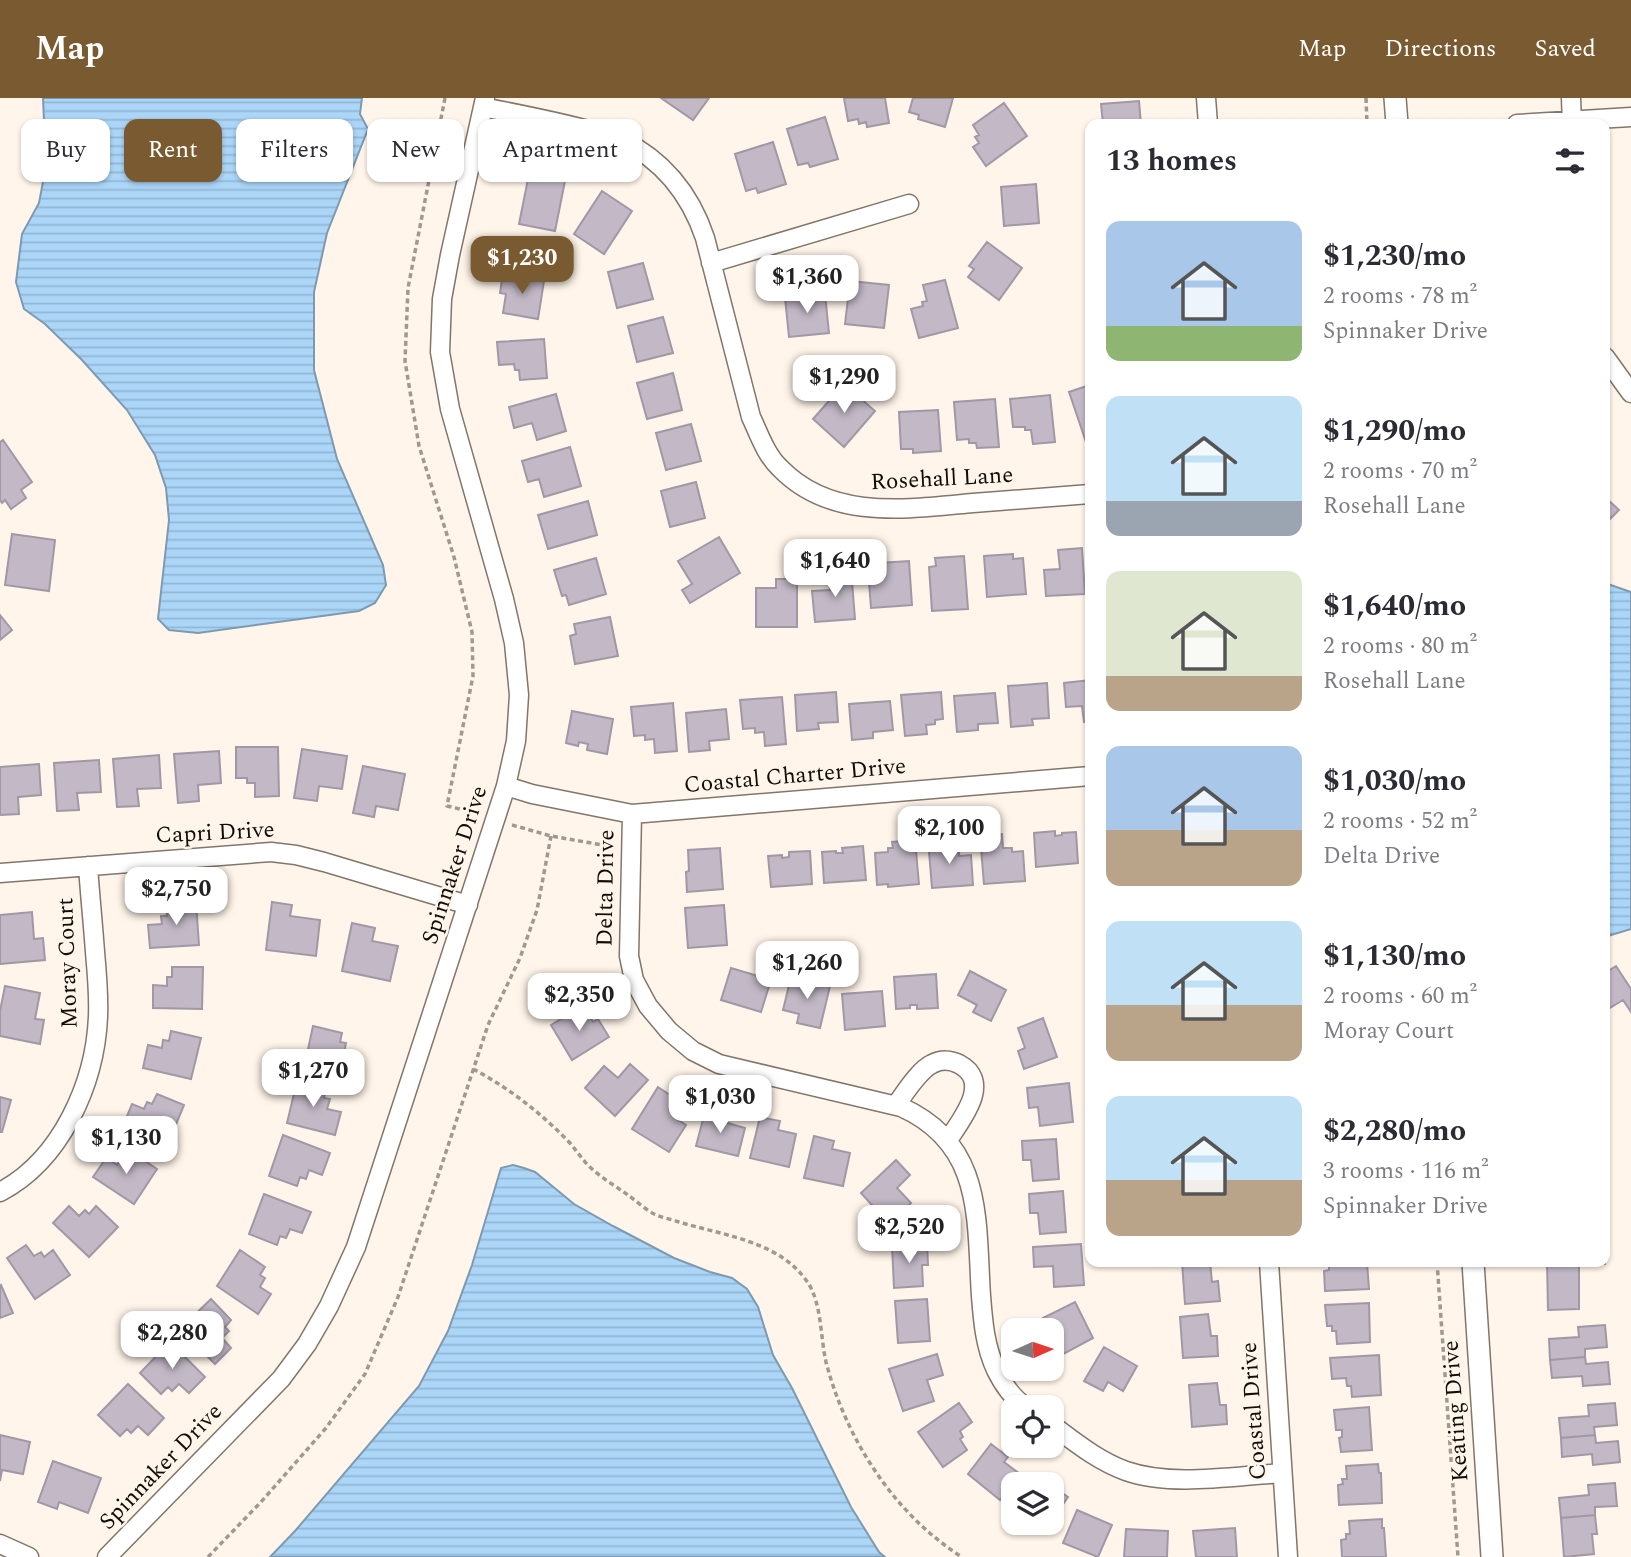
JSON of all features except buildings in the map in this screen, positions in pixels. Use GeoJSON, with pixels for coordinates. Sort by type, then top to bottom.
{"type":"FeatureCollection","features":[{"type":"Feature","properties":{"kind":"street"},"geometry":{"type":"LineString","coordinates":[[1206,98],[1208,119]]}},
{"type":"Feature","properties":{"kind":"street"},"geometry":{"type":"LineString","coordinates":[[1395,98],[1397,119]]}},
{"type":"Feature","properties":{"kind":"street"},"geometry":{"type":"LineString","coordinates":[[1571,98],[1572,119]]}},
{"type":"Feature","properties":{"kind":"street","name":"Rosehall Lane"},"geometry":{"type":"LineString","coordinates":[[484,103],[618,138],[651,157],[678,184],[694,210],[705,238],[751,417],[763,444],[779,468],[801,486],[831,501],[864,508],[902,509],[1085,494]]}},
{"type":"Feature","properties":{"kind":"street","name":"Spinnaker Drive"},"geometry":{"type":"LineString","coordinates":[[107,1557],[281,1379],[307,1344],[329,1306],[356,1247],[506,786],[516,741],[519,695],[514,643],[450,409],[440,352],[442,299],[484,103]]}},
{"type":"Feature","properties":{"kind":"street"},"geometry":{"type":"LineString","coordinates":[[1610,119],[1631,117]]}},
{"type":"Feature","properties":{"kind":"street"},"geometry":{"type":"LineString","coordinates":[[711,263],[909,204]]}},
{"type":"Feature","properties":{"kind":"street"},"geometry":{"type":"LineString","coordinates":[[1610,364],[1631,393]]}},
{"type":"Feature","properties":{"kind":"street","name":"Coastal Charter Drive"},"geometry":{"type":"LineString","coordinates":[[506,786],[532,794],[632,814],[1085,776]]}},
{"type":"Feature","properties":{"kind":"street","name":"Delta Drive"},"geometry":{"type":"LineString","coordinates":[[632,814],[629,956],[634,980],[648,1006],[669,1031],[693,1051],[719,1064],[896,1105],[923,1117],[935,1126],[958,1156],[970,1180],[976,1207],[983,1325],[989,1356],[1003,1384],[1013,1395]]}},
{"type":"Feature","properties":{"kind":"street","name":"Capri Drive"},"geometry":{"type":"LineString","coordinates":[[0,873],[271,852],[324,862],[468,905]]}},
{"type":"Feature","properties":{"kind":"street","name":"Moray Court"},"geometry":{"type":"LineString","coordinates":[[0,1192],[17,1183],[41,1161],[62,1133],[76,1107],[93,1052],[98,1018],[98,983],[88,866]]}},
{"type":"Feature","properties":{"kind":"street"},"geometry":{"type":"LineString","coordinates":[[896,1105],[930,1064],[952,1061],[962,1065],[974,1082],[974,1089],[967,1112],[947,1140]]}},
{"type":"Feature","properties":{"kind":"street","name":"Coastal Drive"},"geometry":{"type":"LineString","coordinates":[[1269,1267],[1288,1557]]}},
{"type":"Feature","properties":{"kind":"street","name":"Keating Drive"},"geometry":{"type":"LineString","coordinates":[[1473,1267],[1492,1557]]}},
{"type":"Feature","properties":{"kind":"street"},"geometry":{"type":"LineString","coordinates":[[1064,1434],[1098,1458],[1124,1471],[1151,1478],[1180,1480],[1282,1473]]}},
{"type":"Feature","properties":{"kind":"street"},"geometry":{"type":"LineString","coordinates":[[0,1544],[29,1557]]}},
{"type":"Feature","properties":{"kind":"path"},"geometry":{"type":"LineString","coordinates":[[445,98],[408,288],[405,361],[419,446],[454,557],[472,632],[473,676],[447,806],[481,814]]}},
{"type":"Feature","properties":{"kind":"path"},"geometry":{"type":"LineString","coordinates":[[1366,98],[1367,119]]}},
{"type":"Feature","properties":{"kind":"path"},"geometry":{"type":"LineString","coordinates":[[510,824],[551,836],[608,846]]}},
{"type":"Feature","properties":{"kind":"path"},"geometry":{"type":"LineString","coordinates":[[208,1557],[326,1428],[365,1374],[398,1297],[488,1025],[520,958],[537,911],[551,836]]}},
{"type":"Feature","properties":{"kind":"path"},"geometry":{"type":"LineString","coordinates":[[473,1069],[521,1099],[570,1143],[598,1174],[655,1214],[780,1254],[795,1266],[808,1283],[816,1301],[824,1352],[834,1387],[867,1459],[884,1485],[917,1521],[962,1557]]}},
{"type":"Feature","properties":{"kind":"path"},"geometry":{"type":"LineString","coordinates":[[1437,1267],[1458,1557]]}},
{"type":"Feature","properties":{"kind":"water"},"geometry":{"type":"Polygon","coordinates":[[[43,98],[362,98],[360,114],[367,132],[353,167],[353,119],[236,119],[236,182],[347,182],[327,233],[314,292],[314,370],[337,459],[383,565],[386,585],[375,603],[359,611],[198,633],[169,630],[158,619],[169,520],[166,488],[155,455],[127,410],[82,360],[45,324],[24,309],[16,282],[22,234],[39,203],[43,182],[110,182],[110,119],[44,119],[43,98]]]}},
{"type":"Feature","properties":{"kind":"water"},"geometry":{"type":"Polygon","coordinates":[[[1610,585],[1631,592],[1631,929],[1610,935],[1610,585]]]}},
{"type":"Feature","properties":{"kind":"water"},"geometry":{"type":"Polygon","coordinates":[[[513,1165],[535,1172],[574,1204],[613,1226],[674,1258],[732,1278],[747,1289],[758,1307],[773,1355],[851,1507],[879,1552],[885,1557],[270,1557],[419,1386],[448,1331],[472,1265],[501,1168],[513,1165]]]}}]}
